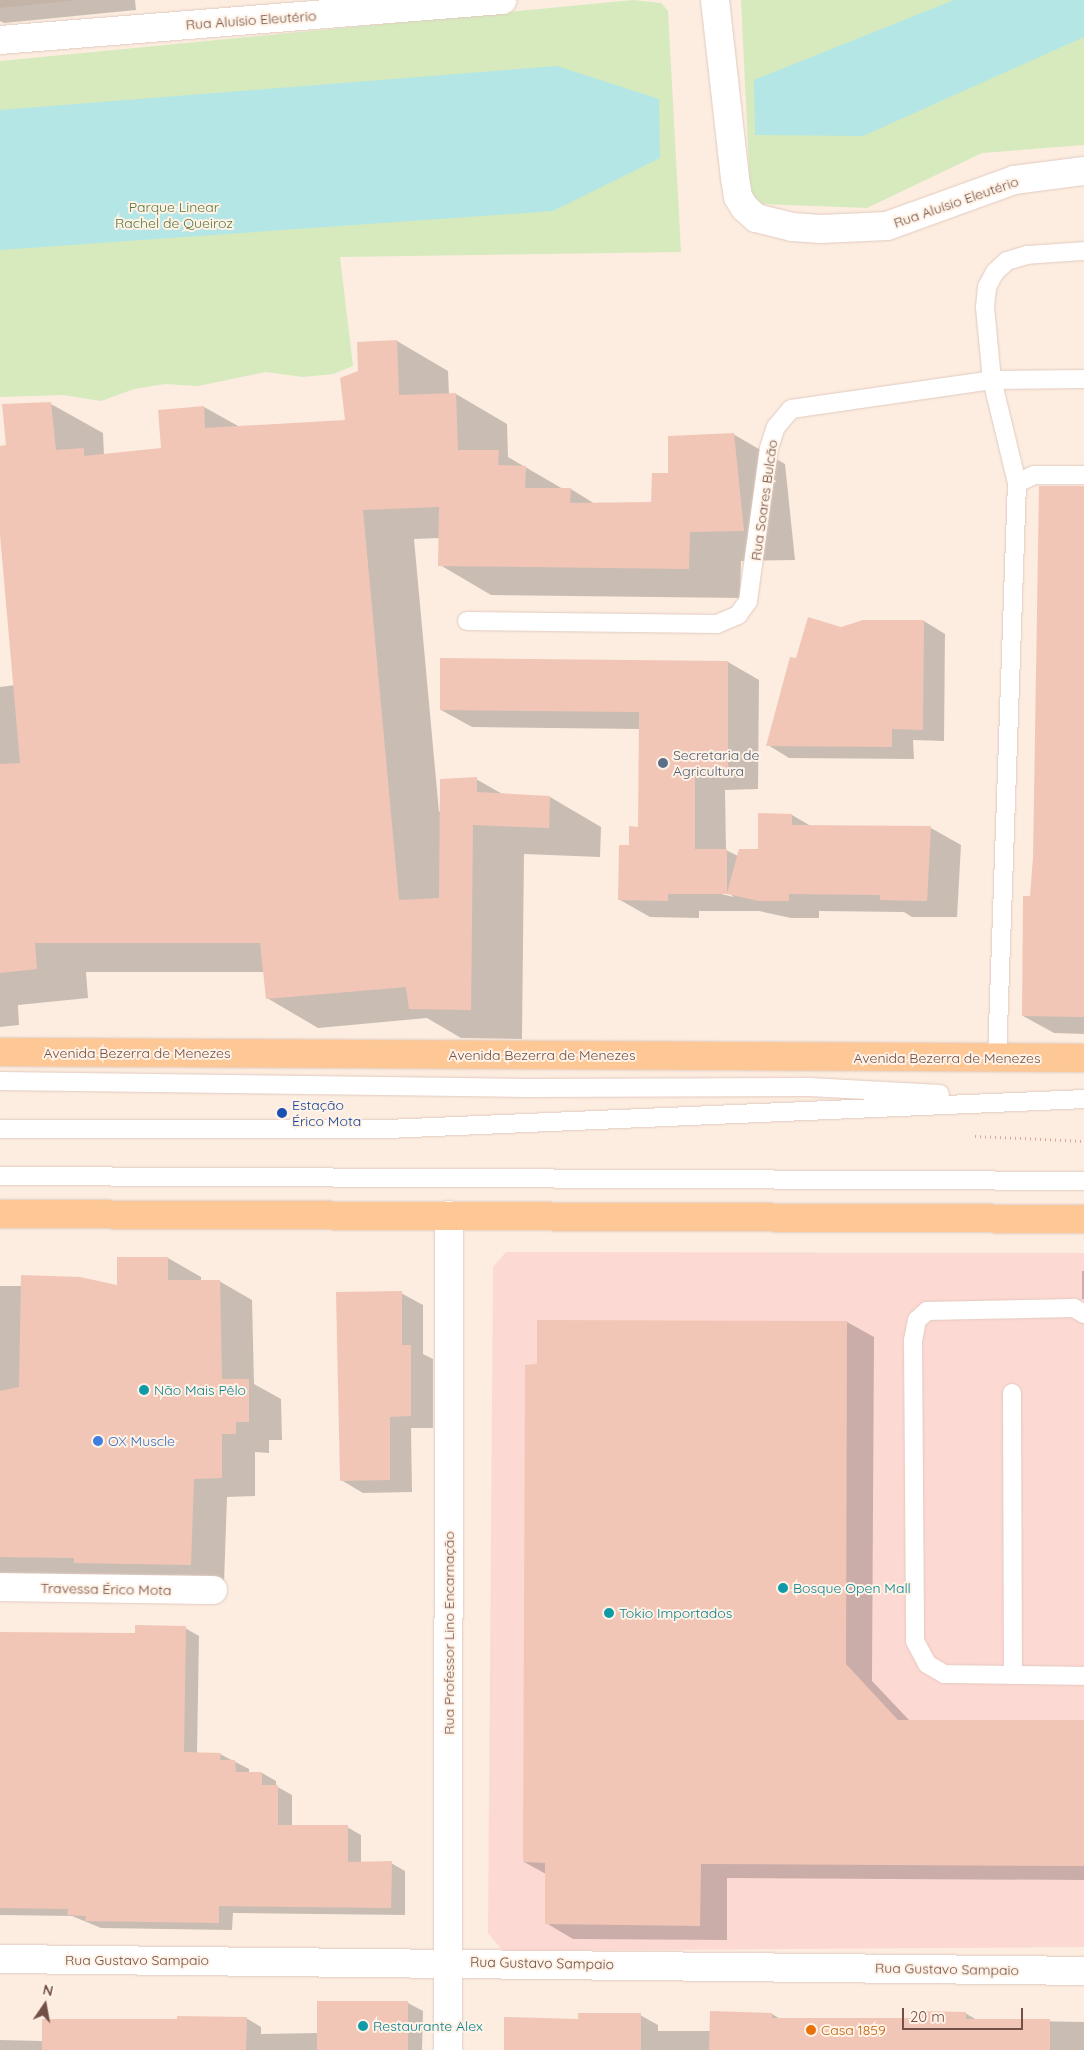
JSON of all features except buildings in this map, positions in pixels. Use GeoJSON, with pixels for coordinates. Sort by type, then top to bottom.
{"type":"FeatureCollection","features":[{"type":"Feature","properties":{"kind":"main road","name":"Avenida Bezerra de Menezes"},"geometry":{"type":"LineString","coordinates":[[0,1052],[1084,1058]]}},
{"type":"Feature","properties":{"kind":"main road"},"geometry":{"type":"LineString","coordinates":[[0,1214],[1084,1220]]}},
{"type":"Feature","properties":{"kind":"street","name":"Rua Aluísio Eleutério"},"geometry":{"type":"LineString","coordinates":[[0,40],[502,0]]}},
{"type":"Feature","properties":{"kind":"street","name":"Rua Aluísio Eleutério"},"geometry":{"type":"LineString","coordinates":[[714,0],[737,188],[745,208],[756,218],[792,227],[821,230],[887,226],[1014,180],[1084,171]]}},
{"type":"Feature","properties":{"kind":"street","name":"Rua Professor Lino Encarnação"},"geometry":{"type":"LineString","coordinates":[[448,2050],[449,1215]]}},
{"type":"Feature","properties":{"kind":"street","name":"Travessa Érico Mota"},"geometry":{"type":"LineString","coordinates":[[0,1587],[212,1590]]}},
{"type":"Feature","properties":{"kind":"street","name":"Rua Gustavo Sampaio"},"geometry":{"type":"LineString","coordinates":[[0,1960],[448,1962],[1084,1971]]}},
{"type":"Feature","properties":{"kind":"lane"},"geometry":{"type":"LineString","coordinates":[[997,1058],[1016,483],[992,380],[984,307],[987,287],[995,272],[1007,261],[1027,256],[1084,251]]}},
{"type":"Feature","properties":{"kind":"lane","name":"Rua Soares Bulcão"},"geometry":{"type":"LineString","coordinates":[[467,621],[717,624],[738,615],[748,601],[770,448],[783,415],[792,409],[861,397],[992,380],[1084,379]]}},
{"type":"Feature","properties":{"kind":"lane"},"geometry":{"type":"LineString","coordinates":[[1016,483],[1034,475],[1084,474]]}},
{"type":"Feature","properties":{"kind":"lane","name":"Avenida Bezerra de Menezes"},"geometry":{"type":"LineString","coordinates":[[0,1081],[526,1088],[808,1087],[1042,1100]]}},
{"type":"Feature","properties":{"kind":"lane","name":"Avenida Bezerra de Menezes"},"geometry":{"type":"LineString","coordinates":[[0,1129],[387,1129],[1084,1099]]}},
{"type":"Feature","properties":{"kind":"lane"},"geometry":{"type":"LineString","coordinates":[[0,1176],[1084,1181]]}},
{"type":"Feature","properties":{"kind":"lane"},"geometry":{"type":"LineString","coordinates":[[1084,1314],[1074,1308],[927,1312],[917,1320],[913,1340],[915,1641],[926,1664],[944,1674],[1084,1676]]}},
{"type":"Feature","properties":{"kind":"lane"},"geometry":{"type":"LineString","coordinates":[[1012,1393],[1014,1675]]}},
{"type":"Feature","properties":{"kind":"shaded area"},"geometry":{"type":"Polygon","coordinates":[[[0,0],[78,0],[0,8],[0,0]]]}},
{"type":"Feature","properties":{"kind":"shaded area"},"geometry":{"type":"Polygon","coordinates":[[[506,1252],[1084,1253],[1084,1947],[503,1951],[488,1933],[493,1267],[506,1252]]]}},
{"type":"Feature","properties":{"kind":"green space","name":"Parque Linear Rachel de Queiroz"},"geometry":{"type":"Polygon","coordinates":[[[633,0],[661,3],[668,11],[681,252],[340,257],[353,366],[333,374],[303,377],[266,372],[198,386],[165,384],[134,389],[101,401],[63,395],[0,397],[0,61],[633,0]]]}},
{"type":"Feature","properties":{"kind":"green space"},"geometry":{"type":"Polygon","coordinates":[[[741,0],[1084,0],[1084,145],[982,153],[867,208],[761,204],[751,200],[741,0]]]}},
{"type":"Feature","properties":{"kind":"water"},"geometry":{"type":"Polygon","coordinates":[[[954,0],[1084,0],[1084,37],[863,136],[755,135],[754,80],[954,0]]]}},
{"type":"Feature","properties":{"kind":"water"},"geometry":{"type":"Polygon","coordinates":[[[557,66],[659,99],[660,158],[553,211],[0,250],[0,110],[557,66]]]}},
{"type":"Feature","properties":{"kind":"place","name":"Secretaria de Agricultura"},"geometry":{"type":"Point","coordinates":[663,763]}},
{"type":"Feature","properties":{"kind":"place","name":"Estação Érico Mota"},"geometry":{"type":"Point","coordinates":[282,1113]}},
{"type":"Feature","properties":{"kind":"place","name":"Não Mais Pêlo"},"geometry":{"type":"Point","coordinates":[144,1390]}},
{"type":"Feature","properties":{"kind":"place","name":"OX Muscle"},"geometry":{"type":"Point","coordinates":[98,1441]}},
{"type":"Feature","properties":{"kind":"place","name":"Bosque Open Mall"},"geometry":{"type":"Point","coordinates":[783,1588]}},
{"type":"Feature","properties":{"kind":"place","name":"Tokio Importados"},"geometry":{"type":"Point","coordinates":[609,1613]}},
{"type":"Feature","properties":{"kind":"place","name":"Restaurante Alex"},"geometry":{"type":"Point","coordinates":[363,2026]}},
{"type":"Feature","properties":{"kind":"place","name":"Casa 1859"},"geometry":{"type":"Point","coordinates":[811,2030]}}]}
